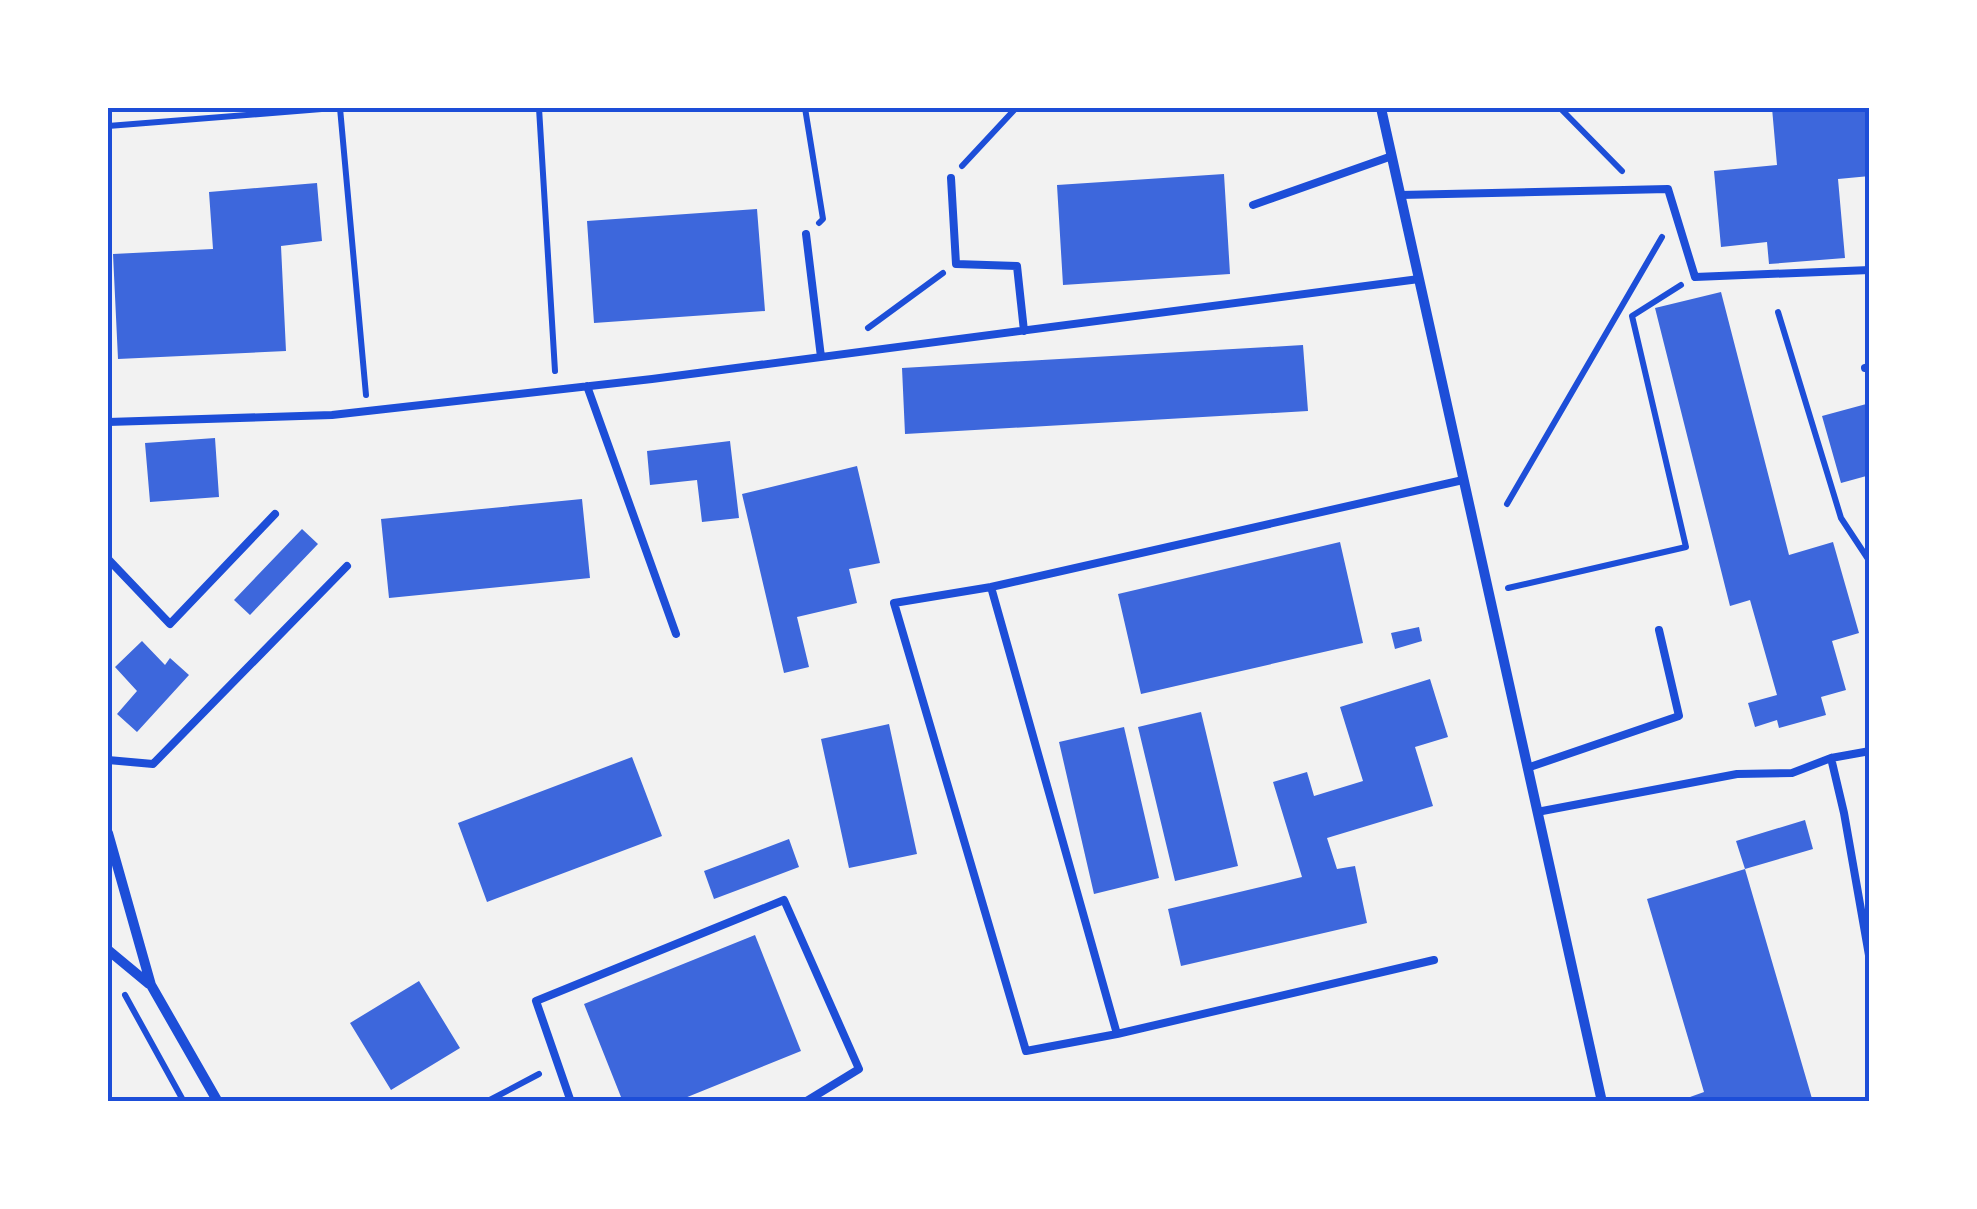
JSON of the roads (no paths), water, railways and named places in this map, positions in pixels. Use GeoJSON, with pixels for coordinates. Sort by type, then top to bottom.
{"type":"FeatureCollection","features":[{"type":"Feature","properties":{"kind":"street"},"geometry":{"type":"LineString","coordinates":[[1381,108],[1602,1102]]}},
{"type":"Feature","properties":{"kind":"street"},"geometry":{"type":"LineString","coordinates":[[108,833],[151,986],[218,1102]]}},
{"type":"Feature","properties":{"kind":"street"},"geometry":{"type":"LineString","coordinates":[[108,950],[151,986]]}},
{"type":"Feature","properties":{"kind":"lane"},"geometry":{"type":"LineString","coordinates":[[1253,205],[1392,156]]}},
{"type":"Feature","properties":{"kind":"lane"},"geometry":{"type":"LineString","coordinates":[[952,178],[956,264],[1016,266],[1024,331]]}},
{"type":"Feature","properties":{"kind":"lane"},"geometry":{"type":"LineString","coordinates":[[1400,195],[1668,189],[1695,277],[1870,270]]}},
{"type":"Feature","properties":{"kind":"lane"},"geometry":{"type":"LineString","coordinates":[[806,234],[826,356]]}},
{"type":"Feature","properties":{"kind":"lane"},"geometry":{"type":"LineString","coordinates":[[108,422],[332,415],[556,390],[1419,279]]}},
{"type":"Feature","properties":{"kind":"lane"},"geometry":{"type":"LineString","coordinates":[[587,386],[676,634]]}},
{"type":"Feature","properties":{"kind":"lane"},"geometry":{"type":"LineString","coordinates":[[1434,960],[1026,1052],[894,602],[991,587],[1464,480]]}},
{"type":"Feature","properties":{"kind":"lane"},"geometry":{"type":"LineString","coordinates":[[108,559],[170,624],[276,514]]}},
{"type":"Feature","properties":{"kind":"lane"},"geometry":{"type":"LineString","coordinates":[[108,760],[153,764],[347,566]]}},
{"type":"Feature","properties":{"kind":"lane"},"geometry":{"type":"LineString","coordinates":[[991,587],[1117,1034]]}},
{"type":"Feature","properties":{"kind":"lane"},"geometry":{"type":"LineString","coordinates":[[1527,768],[1679,716],[1659,630]]}},
{"type":"Feature","properties":{"kind":"lane"},"geometry":{"type":"LineString","coordinates":[[1537,812],[1737,774],[1792,773],[1830,758],[1870,751]]}},
{"type":"Feature","properties":{"kind":"lane"},"geometry":{"type":"LineString","coordinates":[[1830,758],[1844,813],[1870,961]]}},
{"type":"Feature","properties":{"kind":"lane"},"geometry":{"type":"LineString","coordinates":[[571,1102],[536,1001],[784,900],[859,1069],[804,1102]]}}]}
